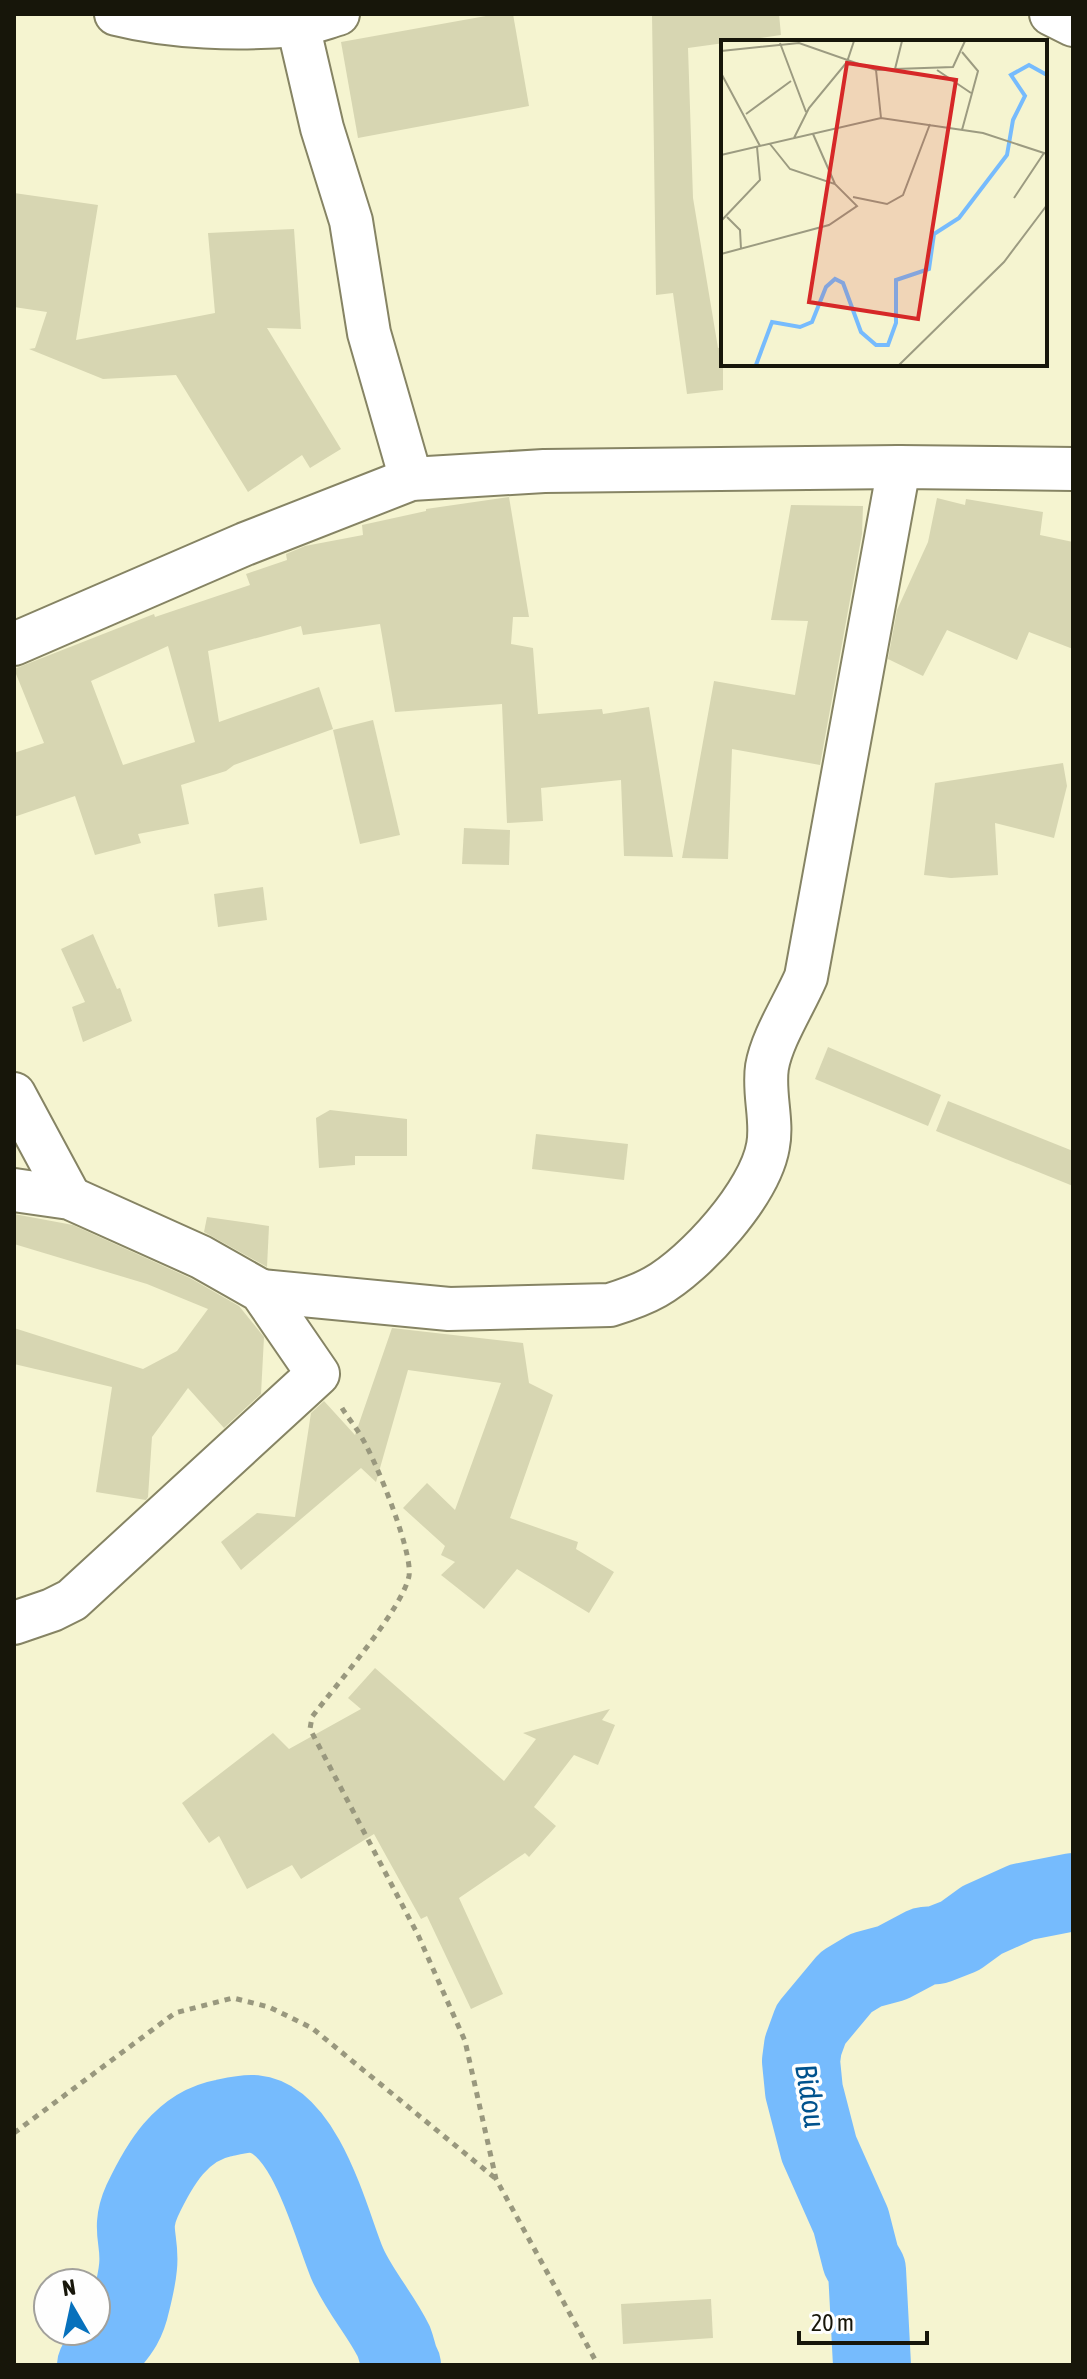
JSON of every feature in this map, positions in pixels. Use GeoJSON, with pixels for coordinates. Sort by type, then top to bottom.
{"type":"FeatureCollection","features":[{"type":"Feature","properties":{"kind":"street"},"geometry":{"type":"LineString","coordinates":[[116,14],[146,22],[226,26],[318,20],[322,128],[351,221],[369,333],[411,479]]}},
{"type":"Feature","properties":{"kind":"street"},"geometry":{"type":"LineString","coordinates":[[1051,14],[1073,25]]}},
{"type":"Feature","properties":{"kind":"street"},"geometry":{"type":"LineString","coordinates":[[14,1190],[70,1198],[201,1257],[261,1291],[449,1309],[610,1305],[658,1286],[677,1272],[712,1238],[745,1198],[757,1179],[768,1150],[767,1066],[806,977],[899,467]]}},
{"type":"Feature","properties":{"kind":"street"},"geometry":{"type":"LineString","coordinates":[[14,644],[245,544],[411,479],[544,471],[899,467],[1073,469]]}},
{"type":"Feature","properties":{"kind":"street"},"geometry":{"type":"LineString","coordinates":[[14,1094],[70,1198]]}},
{"type":"Feature","properties":{"kind":"street"},"geometry":{"type":"LineString","coordinates":[[14,1623],[72,1600],[318,1374],[261,1291]]}},
{"type":"Feature","properties":{"kind":"path"},"geometry":{"type":"LineString","coordinates":[[318,1374],[364,1440],[405,1544],[409,1576],[392,1611],[312,1717],[310,1729],[418,1935],[465,2041],[496,2179],[598,2365]]}},
{"type":"Feature","properties":{"kind":"path"},"geometry":{"type":"LineString","coordinates":[[14,2133],[175,2013],[233,1998],[269,2007],[312,2028],[496,2179]]}},
{"type":"Feature","properties":{"kind":"building"},"geometry":{"type":"Polygon","coordinates":[[[497,14],[513,14],[529,106],[358,138],[341,42],[497,14]]]}},
{"type":"Feature","properties":{"kind":"building"},"geometry":{"type":"Polygon","coordinates":[[[652,14],[779,14],[781,35],[721,40],[721,43],[688,48],[693,198],[718,348],[721,347],[723,390],[687,394],[673,293],[656,295],[652,14]]]}},
{"type":"Feature","properties":{"kind":"building"},"geometry":{"type":"Polygon","coordinates":[[[14,193],[98,205],[76,340],[215,313],[208,233],[294,229],[301,329],[267,328],[341,449],[310,468],[302,455],[248,492],[176,375],[103,379],[29,349],[35,348],[47,312],[14,307],[14,193]]]}},
{"type":"Feature","properties":{"kind":"building"},"geometry":{"type":"Polygon","coordinates":[[[509,497],[529,617],[513,617],[511,644],[533,648],[538,714],[602,709],[603,714],[649,707],[673,857],[624,856],[621,780],[541,788],[543,821],[507,823],[502,704],[395,712],[380,624],[303,635],[301,626],[208,651],[219,722],[319,687],[333,729],[234,765],[226,771],[181,785],[189,824],[138,834],[141,843],[95,855],[75,796],[14,817],[14,753],[44,743],[14,669],[154,614],[155,617],[250,585],[246,574],[287,560],[286,554],[305,546],[363,535],[362,525],[426,509],[509,497]],[[168,646],[91,681],[123,765],[195,742],[168,646]]]}},
{"type":"Feature","properties":{"kind":"building"},"geometry":{"type":"Polygon","coordinates":[[[937,498],[965,505],[966,499],[1043,512],[1040,535],[1073,542],[1073,649],[1029,632],[1017,660],[947,630],[923,676],[888,659],[897,610],[928,542],[937,498]]]}},
{"type":"Feature","properties":{"kind":"building"},"geometry":{"type":"Polygon","coordinates":[[[791,505],[863,506],[862,534],[820,765],[732,749],[728,859],[682,858],[714,681],[795,695],[808,621],[771,620],[791,505]]]}},
{"type":"Feature","properties":{"kind":"building"},"geometry":{"type":"Polygon","coordinates":[[[373,720],[400,835],[360,844],[333,730],[373,720]]]}},
{"type":"Feature","properties":{"kind":"building"},"geometry":{"type":"Polygon","coordinates":[[[1063,763],[1067,786],[1054,838],[995,823],[998,875],[951,878],[924,875],[935,783],[1063,763]]]}},
{"type":"Feature","properties":{"kind":"building"},"geometry":{"type":"Polygon","coordinates":[[[464,828],[510,830],[509,865],[462,864],[464,828]]]}},
{"type":"Feature","properties":{"kind":"building"},"geometry":{"type":"Polygon","coordinates":[[[263,887],[267,920],[218,927],[214,894],[263,887]]]}},
{"type":"Feature","properties":{"kind":"building"},"geometry":{"type":"Polygon","coordinates":[[[93,934],[117,989],[120,988],[132,1021],[83,1042],[72,1007],[85,1002],[61,949],[93,934]]]}},
{"type":"Feature","properties":{"kind":"building"},"geometry":{"type":"Polygon","coordinates":[[[828,1047],[941,1095],[928,1126],[815,1079],[828,1047]]]}},
{"type":"Feature","properties":{"kind":"building"},"geometry":{"type":"Polygon","coordinates":[[[948,1101],[1073,1151],[1073,1186],[936,1131],[948,1101]]]}},
{"type":"Feature","properties":{"kind":"building"},"geometry":{"type":"Polygon","coordinates":[[[330,1110],[407,1119],[407,1156],[355,1156],[355,1165],[319,1168],[316,1118],[330,1110]]]}},
{"type":"Feature","properties":{"kind":"building"},"geometry":{"type":"Polygon","coordinates":[[[536,1134],[628,1144],[624,1180],[532,1169],[536,1134]]]}},
{"type":"Feature","properties":{"kind":"building"},"geometry":{"type":"Polygon","coordinates":[[[14,1214],[73,1225],[190,1278],[239,1306],[264,1337],[261,1394],[224,1428],[188,1388],[152,1437],[146,1500],[96,1492],[112,1387],[14,1364],[14,1328],[143,1369],[177,1351],[208,1309],[147,1284],[14,1244],[14,1214]]]}},
{"type":"Feature","properties":{"kind":"building"},"geometry":{"type":"Polygon","coordinates":[[[207,1217],[269,1226],[267,1267],[204,1232],[207,1217]]]}},
{"type":"Feature","properties":{"kind":"building"},"geometry":{"type":"Polygon","coordinates":[[[392,1328],[523,1343],[529,1383],[553,1395],[510,1518],[578,1542],[576,1549],[614,1572],[589,1613],[517,1569],[484,1609],[441,1575],[455,1562],[441,1555],[445,1546],[403,1508],[427,1483],[455,1510],[501,1383],[408,1370],[376,1482],[361,1468],[241,1570],[221,1542],[257,1513],[295,1517],[311,1413],[324,1401],[355,1435],[392,1328]]]}},
{"type":"Feature","properties":{"kind":"building"},"geometry":{"type":"Polygon","coordinates":[[[375,1668],[504,1781],[536,1739],[523,1733],[610,1709],[602,1720],[615,1725],[598,1765],[574,1755],[534,1807],[556,1826],[529,1857],[525,1853],[459,1898],[503,1994],[471,2009],[427,1916],[421,1919],[374,1834],[301,1879],[292,1865],[247,1889],[219,1836],[209,1843],[182,1803],[273,1733],[289,1749],[361,1709],[348,1698],[375,1668]]]}},
{"type":"Feature","properties":{"kind":"building"},"geometry":{"type":"Polygon","coordinates":[[[711,2299],[713,2338],[623,2344],[621,2304],[711,2299]]]}},
{"type":"Feature","properties":{"kind":"waterway","name":"Bidou"},"geometry":{"type":"LineString","coordinates":[[872,2365],[867,2270],[861,2260],[851,2221],[819,2149],[804,2091],[801,2061],[811,2024],[846,1982],[866,1970],[892,1963],[924,1946],[937,1945],[960,1936],[982,1920],[1022,1902],[1073,1892]]}},
{"type":"Feature","properties":{"kind":"waterway","name":"Bidou"},"geometry":{"type":"LineString","coordinates":[[96,2365],[128,2314],[138,2267],[136,2220],[156,2174],[173,2149],[195,2129],[209,2122],[250,2114],[272,2120],[288,2134],[302,2153],[324,2200],[347,2263],[389,2332],[402,2365]]}}]}
